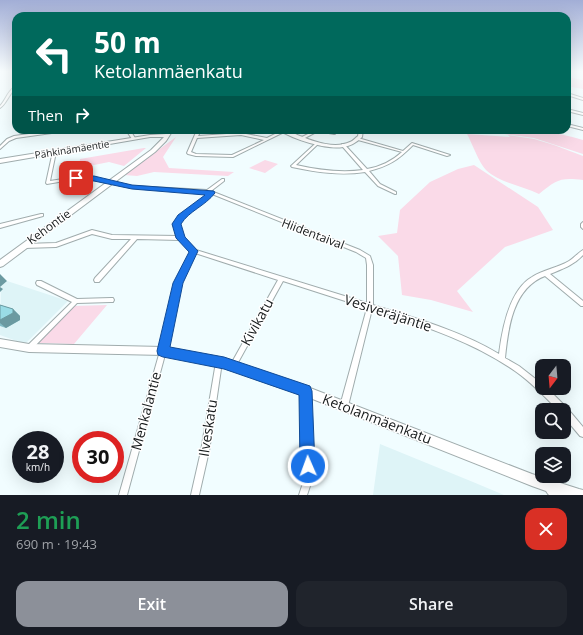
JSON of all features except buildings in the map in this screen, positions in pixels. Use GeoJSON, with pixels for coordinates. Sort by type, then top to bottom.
{"type":"FeatureCollection","features":[{"type":"Feature","properties":{"kind":"street"},"geometry":{"type":"LineString","coordinates":[[0,107],[4,104],[9,94]]}},
{"type":"Feature","properties":{"kind":"street"},"geometry":{"type":"LineString","coordinates":[[571,95],[583,99]]}},
{"type":"Feature","properties":{"kind":"street"},"geometry":{"type":"LineString","coordinates":[[571,111],[583,114]]}},
{"type":"Feature","properties":{"kind":"street"},"geometry":{"type":"LineString","coordinates":[[571,126],[583,129]]}},
{"type":"Feature","properties":{"kind":"street"},"geometry":{"type":"LineString","coordinates":[[0,148],[8,140],[15,137],[37,134]]}},
{"type":"Feature","properties":{"kind":"street"},"geometry":{"type":"LineString","coordinates":[[130,134],[133,138]]}},
{"type":"Feature","properties":{"kind":"street","name":"Pähkinämäentie"},"geometry":{"type":"LineString","coordinates":[[0,161],[158,134]]}},
{"type":"Feature","properties":{"kind":"street","name":"Kehontie"},"geometry":{"type":"LineString","coordinates":[[0,264],[158,147],[169,134]]}},
{"type":"Feature","properties":{"kind":"street"},"geometry":{"type":"LineString","coordinates":[[198,134],[189,153],[229,157],[276,134]]}},
{"type":"Feature","properties":{"kind":"street"},"geometry":{"type":"LineString","coordinates":[[197,137],[240,134],[266,139]]}},
{"type":"Feature","properties":{"kind":"street"},"geometry":{"type":"LineString","coordinates":[[291,134],[316,144],[343,145],[358,139],[404,152]]}},
{"type":"Feature","properties":{"kind":"street"},"geometry":{"type":"LineString","coordinates":[[302,138],[310,134]]}},
{"type":"Feature","properties":{"kind":"street"},"geometry":{"type":"LineString","coordinates":[[358,139],[360,134]]}},
{"type":"Feature","properties":{"kind":"street"},"geometry":{"type":"LineString","coordinates":[[316,144],[293,166],[332,172],[365,170],[385,165],[404,152],[412,144],[448,155]]}},
{"type":"Feature","properties":{"kind":"street"},"geometry":{"type":"LineString","coordinates":[[343,145],[379,185],[395,193]]}},
{"type":"Feature","properties":{"kind":"street","name":"Hiidentaival"},"geometry":{"type":"LineString","coordinates":[[54,152],[48,183],[85,178],[132,187],[209,192],[368,257],[370,265],[370,306],[344,406]]}},
{"type":"Feature","properties":{"kind":"street"},"geometry":{"type":"LineString","coordinates":[[194,251],[181,238],[176,224],[178,220],[203,202],[209,192],[223,180]]}},
{"type":"Feature","properties":{"kind":"street"},"geometry":{"type":"LineString","coordinates":[[0,226],[40,215]]}},
{"type":"Feature","properties":{"kind":"street"},"geometry":{"type":"LineString","coordinates":[[23,246],[56,245],[92,232],[112,237],[181,238]]}},
{"type":"Feature","properties":{"kind":"street"},"geometry":{"type":"LineString","coordinates":[[97,280],[136,237]]}},
{"type":"Feature","properties":{"kind":"street","name":"Vesiveräjäntie"},"geometry":{"type":"LineString","coordinates":[[194,251],[370,306],[452,334],[502,358],[530,379],[556,403]]}},
{"type":"Feature","properties":{"kind":"street","name":"Menkalantie"},"geometry":{"type":"LineString","coordinates":[[124,495],[163,351],[178,283],[194,251]]}},
{"type":"Feature","properties":{"kind":"street"},"geometry":{"type":"LineString","coordinates":[[502,358],[503,342],[518,293],[530,280],[572,262],[583,252]]}},
{"type":"Feature","properties":{"kind":"street"},"geometry":{"type":"LineString","coordinates":[[546,274],[583,304]]}},
{"type":"Feature","properties":{"kind":"street","name":"Kivikatu"},"geometry":{"type":"LineString","coordinates":[[233,366],[281,279]]}},
{"type":"Feature","properties":{"kind":"street"},"geometry":{"type":"LineString","coordinates":[[39,283],[76,301],[111,300]]}},
{"type":"Feature","properties":{"kind":"street"},"geometry":{"type":"LineString","coordinates":[[29,348],[76,301]]}},
{"type":"Feature","properties":{"kind":"street","name":"Ketolanmäenkatu"},"geometry":{"type":"LineString","coordinates":[[0,343],[29,348],[163,351],[219,362],[305,391],[535,481]]}},
{"type":"Feature","properties":{"kind":"street","name":"Ilveskatu"},"geometry":{"type":"LineString","coordinates":[[195,495],[205,451],[219,362]]}},
{"type":"Feature","properties":{"kind":"street"},"geometry":{"type":"LineString","coordinates":[[303,495],[308,480],[305,391]]}},
{"type":"Feature","properties":{"kind":"street","name":"Vesiveräjäntie"},"geometry":{"type":"LineString","coordinates":[[571,419],[583,433]]}},
{"type":"Feature","properties":{"kind":"street","name":"Ketolanmäenkatu"},"geometry":{"type":"LineString","coordinates":[[540,483],[564,495]]}},
{"type":"Feature","properties":{"kind":"street","name":"Ketolanmäenkatu"},"geometry":{"type":"LineString","coordinates":[[541,483],[579,495]]}},
{"type":"Feature","properties":{"kind":"shaded area"},"geometry":{"type":"Polygon","coordinates":[[[467,134],[510,137],[508,135],[534,139],[583,156],[583,180],[563,179],[550,185],[539,194],[504,181],[483,167],[467,134]]]}},
{"type":"Feature","properties":{"kind":"shaded area"},"geometry":{"type":"Polygon","coordinates":[[[504,134],[560,134],[569,136],[583,140],[583,154],[534,138],[504,134]]]}},
{"type":"Feature","properties":{"kind":"shaded area"},"geometry":{"type":"Polygon","coordinates":[[[176,137],[163,157],[169,168],[234,172],[228,176],[154,172],[137,176],[124,175],[176,137]]]}},
{"type":"Feature","properties":{"kind":"shaded area"},"geometry":{"type":"Polygon","coordinates":[[[146,148],[124,166],[109,162],[79,168],[80,159],[146,148]]]}},
{"type":"Feature","properties":{"kind":"shaded area"},"geometry":{"type":"Polygon","coordinates":[[[265,160],[278,164],[265,173],[249,168],[265,160]]]}},
{"type":"Feature","properties":{"kind":"shaded area"},"geometry":{"type":"Polygon","coordinates":[[[474,165],[538,207],[553,230],[505,247],[457,291],[473,312],[431,300],[402,295],[398,256],[378,236],[397,233],[400,210],[430,182],[458,169],[474,165]]]}},
{"type":"Feature","properties":{"kind":"shaded area"},"geometry":{"type":"Polygon","coordinates":[[[1,279],[68,301],[25,344],[0,335],[1,279]]]}},
{"type":"Feature","properties":{"kind":"shaded area"},"geometry":{"type":"Polygon","coordinates":[[[107,305],[74,344],[38,343],[73,306],[107,305]]]}},
{"type":"Feature","properties":{"kind":"shaded area"},"geometry":{"type":"Polygon","coordinates":[[[380,444],[473,482],[504,495],[373,495],[380,444]]]}},
{"type":"Feature","properties":{"kind":"route"},"geometry":{"type":"LineString","coordinates":[[76,178],[101,180],[132,187],[208,191],[211,193],[198,206],[181,216],[176,224],[181,238],[194,251],[180,275],[163,351],[224,363],[305,391],[308,466]]}}]}
